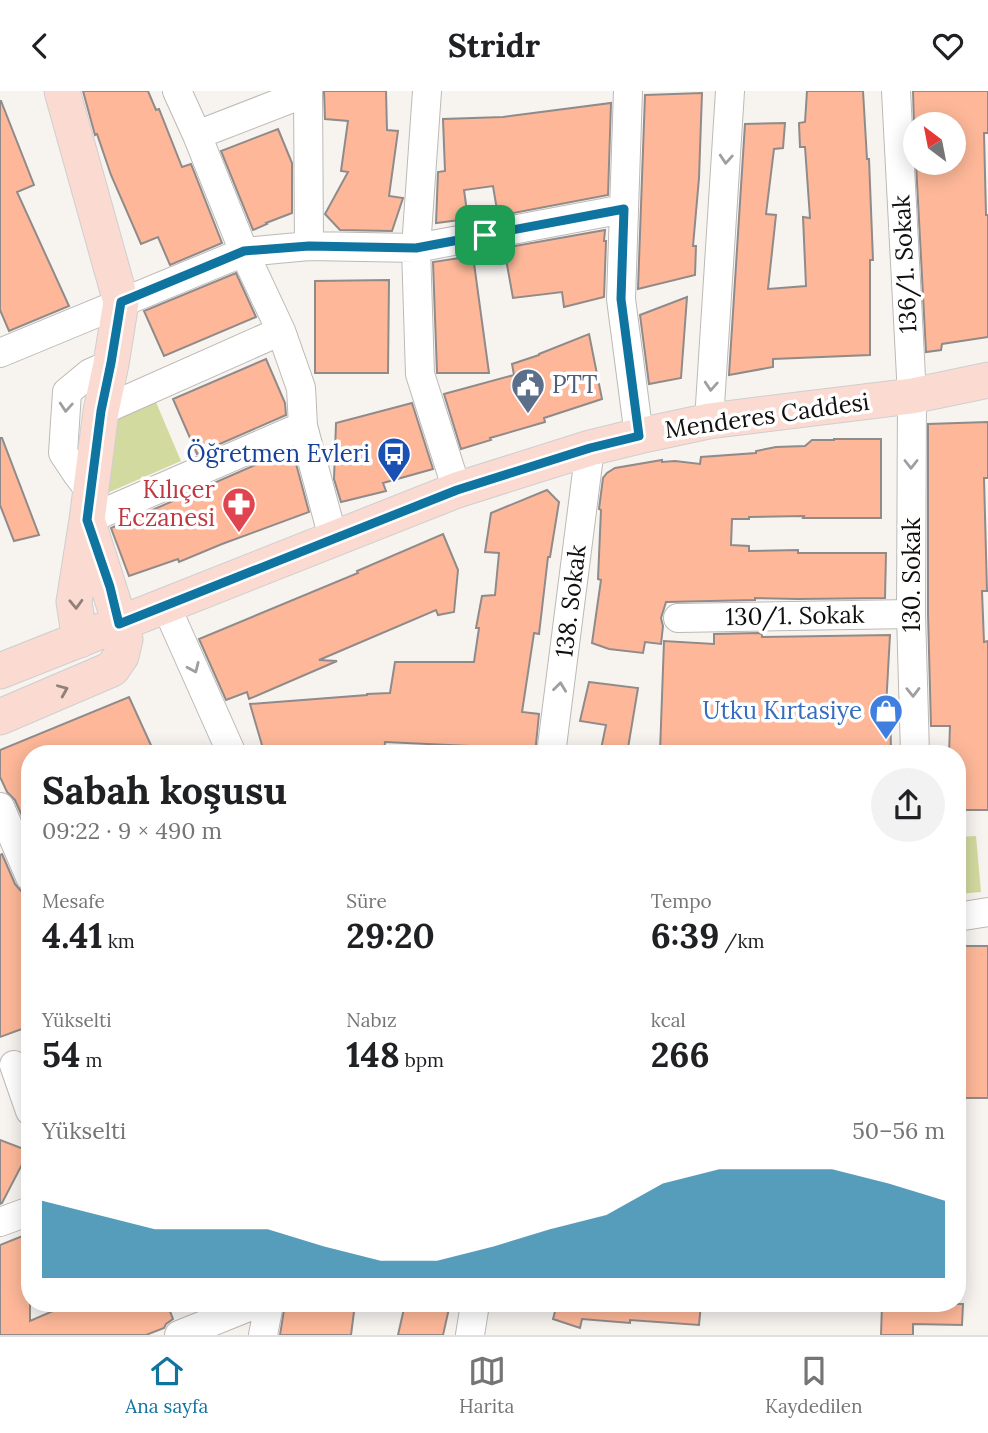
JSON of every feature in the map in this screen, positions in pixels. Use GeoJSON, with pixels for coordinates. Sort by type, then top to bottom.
{"type":"FeatureCollection","features":[{"type":"Feature","properties":{"kind":"main road"},"geometry":{"type":"LineString","coordinates":[[62,91],[121,302],[101,411],[74,602],[80,640]]}},
{"type":"Feature","properties":{"kind":"main road","name":"Menderes Caddesi"},"geometry":{"type":"LineString","coordinates":[[0,671],[457,490],[590,448],[709,421],[912,396],[988,380]]}},
{"type":"Feature","properties":{"kind":"main road"},"geometry":{"type":"LineString","coordinates":[[0,717],[112,669],[121,656],[125,639],[89,505]]}},
{"type":"Feature","properties":{"kind":"street"},"geometry":{"type":"LineString","coordinates":[[177,91],[244,251],[281,331],[301,387],[303,426],[333,538]]}},
{"type":"Feature","properties":{"kind":"street"},"geometry":{"type":"LineString","coordinates":[[427,91],[416,248],[420,374],[457,490]]}},
{"type":"Feature","properties":{"kind":"street"},"geometry":{"type":"LineString","coordinates":[[628,91],[621,299],[639,436]]}},
{"type":"Feature","properties":{"kind":"street"},"geometry":{"type":"LineString","coordinates":[[709,421],[730,91]]}},
{"type":"Feature","properties":{"kind":"street","name":"136/1. Sokak"},"geometry":{"type":"LineString","coordinates":[[896,91],[912,396]]}},
{"type":"Feature","properties":{"kind":"street"},"geometry":{"type":"LineString","coordinates":[[197,135],[308,92],[309,246]]}},
{"type":"Feature","properties":{"kind":"street"},"geometry":{"type":"LineString","coordinates":[[0,353],[244,251],[309,246],[416,248],[624,209]]}},
{"type":"Feature","properties":{"kind":"street"},"geometry":{"type":"LineString","coordinates":[[101,411],[281,331]]}},
{"type":"Feature","properties":{"kind":"street"},"geometry":{"type":"LineString","coordinates":[[111,363],[90,373],[67,392],[63,453],[89,505],[303,426]]}},
{"type":"Feature","properties":{"kind":"street","name":"130. Sokak"},"geometry":{"type":"LineString","coordinates":[[912,396],[911,614],[915,745]]}},
{"type":"Feature","properties":{"kind":"street","name":"138. Sokak"},"geometry":{"type":"LineString","coordinates":[[552,745],[590,448]]}},
{"type":"Feature","properties":{"kind":"street"},"geometry":{"type":"LineString","coordinates":[[166,606],[228,745]]}},
{"type":"Feature","properties":{"kind":"street","name":"130/1. Sokak"},"geometry":{"type":"LineString","coordinates":[[678,618],[911,614]]}},
{"type":"Feature","properties":{"kind":"street"},"geometry":{"type":"LineString","coordinates":[[0,807],[21,856]]}},
{"type":"Feature","properties":{"kind":"street"},"geometry":{"type":"LineString","coordinates":[[966,916],[988,912]]}},
{"type":"Feature","properties":{"kind":"street"},"geometry":{"type":"LineString","coordinates":[[14,1064],[21,1085]]}},
{"type":"Feature","properties":{"kind":"street"},"geometry":{"type":"LineString","coordinates":[[0,1222],[21,1214]]}},
{"type":"Feature","properties":{"kind":"street"},"geometry":{"type":"LineString","coordinates":[[179,1335],[237,1312]]}},
{"type":"Feature","properties":{"kind":"street"},"geometry":{"type":"LineString","coordinates":[[263,1335],[267,1312]]}},
{"type":"Feature","properties":{"kind":"street"},"geometry":{"type":"LineString","coordinates":[[470,1335],[474,1312]]}},
{"type":"Feature","properties":{"kind":"green space"},"geometry":{"type":"Polygon","coordinates":[[[155,400],[181,461],[105,494],[118,418],[155,400]]]}},
{"type":"Feature","properties":{"kind":"green space"},"geometry":{"type":"Polygon","coordinates":[[[976,836],[981,892],[966,893],[966,837],[976,836]]]}},
{"type":"Feature","properties":{"kind":"building"},"geometry":{"type":"Polygon","coordinates":[[[83,91],[148,91],[156,110],[159,109],[182,167],[191,164],[222,243],[170,265],[158,237],[141,244],[111,175],[97,134],[95,135],[83,91]]]}},
{"type":"Feature","properties":{"kind":"building"},"geometry":{"type":"Polygon","coordinates":[[[324,91],[386,91],[387,130],[398,131],[389,196],[403,198],[392,231],[340,230],[325,214],[348,172],[341,171],[348,121],[325,119],[324,91]]]}},
{"type":"Feature","properties":{"kind":"building"},"geometry":{"type":"Polygon","coordinates":[[[807,91],[863,91],[873,260],[870,260],[870,355],[773,359],[773,367],[729,375],[745,124],[785,123],[783,148],[774,149],[766,214],[776,215],[768,289],[806,286],[803,217],[810,218],[805,147],[800,147],[799,123],[805,122],[807,91]]]}},
{"type":"Feature","properties":{"kind":"building"},"geometry":{"type":"Polygon","coordinates":[[[913,91],[988,91],[988,133],[984,133],[988,215],[988,337],[942,344],[941,350],[926,352],[917,175],[966,175],[966,112],[914,112],[913,91]]]}},
{"type":"Feature","properties":{"kind":"building"},"geometry":{"type":"Polygon","coordinates":[[[702,93],[693,246],[696,246],[695,275],[638,289],[645,95],[702,93]]]}},
{"type":"Feature","properties":{"kind":"building"},"geometry":{"type":"Polygon","coordinates":[[[0,101],[34,185],[17,192],[69,306],[9,331],[0,310],[0,101]]]}},
{"type":"Feature","properties":{"kind":"building"},"geometry":{"type":"Polygon","coordinates":[[[611,103],[608,195],[498,216],[493,186],[464,190],[468,219],[436,223],[438,172],[445,171],[443,119],[503,117],[611,103]]]}},
{"type":"Feature","properties":{"kind":"building"},"geometry":{"type":"Polygon","coordinates":[[[278,129],[292,163],[292,213],[253,230],[221,151],[278,129]]]}},
{"type":"Feature","properties":{"kind":"building"},"geometry":{"type":"Polygon","coordinates":[[[605,230],[604,297],[564,307],[562,292],[513,298],[504,248],[605,230]]]}},
{"type":"Feature","properties":{"kind":"building"},"geometry":{"type":"Polygon","coordinates":[[[473,256],[489,373],[437,373],[433,262],[473,256]]]}},
{"type":"Feature","properties":{"kind":"building"},"geometry":{"type":"Polygon","coordinates":[[[236,273],[256,317],[164,356],[144,311],[236,273]]]}},
{"type":"Feature","properties":{"kind":"building"},"geometry":{"type":"Polygon","coordinates":[[[389,280],[388,373],[315,373],[315,281],[389,280]]]}},
{"type":"Feature","properties":{"kind":"building"},"geometry":{"type":"Polygon","coordinates":[[[687,297],[681,378],[649,384],[640,315],[687,297]]]}},
{"type":"Feature","properties":{"kind":"building"},"geometry":{"type":"Polygon","coordinates":[[[589,334],[602,399],[544,418],[545,422],[461,449],[444,394],[514,375],[512,364],[589,334]]]}},
{"type":"Feature","properties":{"kind":"building"},"geometry":{"type":"Polygon","coordinates":[[[266,359],[285,403],[286,415],[197,454],[173,399],[266,359]]]}},
{"type":"Feature","properties":{"kind":"building"},"geometry":{"type":"Polygon","coordinates":[[[412,403],[433,469],[383,483],[386,491],[341,502],[334,479],[336,423],[412,403]]]}},
{"type":"Feature","properties":{"kind":"building"},"geometry":{"type":"Polygon","coordinates":[[[988,422],[988,478],[984,478],[987,591],[982,591],[984,642],[988,641],[988,810],[966,810],[966,745],[949,745],[950,726],[931,726],[928,424],[988,422]]]}},
{"type":"Feature","properties":{"kind":"building"},"geometry":{"type":"Polygon","coordinates":[[[0,438],[39,535],[14,541],[0,505],[0,438]]]}},
{"type":"Feature","properties":{"kind":"building"},"geometry":{"type":"Polygon","coordinates":[[[881,439],[881,518],[803,518],[804,516],[732,519],[731,545],[749,546],[749,551],[886,553],[885,598],[755,598],[666,602],[661,618],[661,644],[645,642],[643,653],[609,649],[592,643],[601,580],[598,579],[599,509],[603,478],[607,473],[615,468],[662,460],[700,464],[701,457],[756,453],[776,447],[805,446],[812,440],[881,439]]]}},
{"type":"Feature","properties":{"kind":"building"},"geometry":{"type":"Polygon","coordinates":[[[292,449],[309,512],[179,562],[178,559],[129,576],[111,528],[292,449]]]}},
{"type":"Feature","properties":{"kind":"building"},"geometry":{"type":"Polygon","coordinates":[[[547,490],[559,502],[548,557],[539,634],[534,633],[522,712],[539,714],[536,745],[385,742],[385,745],[262,745],[250,704],[390,693],[395,662],[474,662],[479,628],[476,628],[482,596],[495,595],[499,553],[485,552],[491,513],[547,490]]]}},
{"type":"Feature","properties":{"kind":"building"},"geometry":{"type":"Polygon","coordinates":[[[443,534],[458,570],[454,612],[438,615],[436,610],[319,660],[337,661],[249,699],[247,692],[226,700],[199,639],[358,573],[357,571],[443,534]]]}},
{"type":"Feature","properties":{"kind":"building"},"geometry":{"type":"Polygon","coordinates":[[[758,633],[762,634],[762,637],[890,635],[886,707],[890,706],[891,745],[660,745],[664,641],[714,644],[714,634],[758,633]]]}},
{"type":"Feature","properties":{"kind":"building"},"geometry":{"type":"Polygon","coordinates":[[[589,682],[638,688],[628,745],[602,745],[606,725],[580,721],[589,682]]]}},
{"type":"Feature","properties":{"kind":"building"},"geometry":{"type":"Polygon","coordinates":[[[129,697],[151,745],[21,745],[21,814],[0,777],[0,750],[129,697]]]}},
{"type":"Feature","properties":{"kind":"building"},"geometry":{"type":"Polygon","coordinates":[[[2,854],[15,884],[21,891],[21,1029],[0,1037],[2,854]]]}},
{"type":"Feature","properties":{"kind":"building"},"geometry":{"type":"Polygon","coordinates":[[[966,946],[988,946],[988,1098],[966,1098],[966,946]]]}},
{"type":"Feature","properties":{"kind":"building"},"geometry":{"type":"Polygon","coordinates":[[[0,1140],[21,1148],[21,1166],[0,1204],[0,1140]]]}},
{"type":"Feature","properties":{"kind":"building"},"geometry":{"type":"Polygon","coordinates":[[[21,1237],[21,1312],[30,1312],[30,1321],[51,1312],[170,1312],[173,1319],[164,1328],[146,1335],[0,1335],[0,1245],[21,1237]]]}},
{"type":"Feature","properties":{"kind":"building"},"geometry":{"type":"Polygon","coordinates":[[[284,1312],[354,1312],[351,1335],[280,1335],[284,1312]]]}},
{"type":"Feature","properties":{"kind":"building"},"geometry":{"type":"Polygon","coordinates":[[[403,1312],[448,1312],[443,1335],[398,1335],[403,1312]]]}},
{"type":"Feature","properties":{"kind":"building"},"geometry":{"type":"Polygon","coordinates":[[[555,1312],[700,1312],[699,1325],[582,1319],[580,1328],[553,1319],[555,1312]]]}},
{"type":"Feature","properties":{"kind":"building"},"geometry":{"type":"Polygon","coordinates":[[[882,1312],[963,1312],[962,1325],[913,1324],[913,1335],[881,1335],[882,1312]]]}},
{"type":"Feature","properties":{"kind":"place","name":"PTT"},"geometry":{"type":"Point","coordinates":[528,415]}},
{"type":"Feature","properties":{"kind":"place","name":"Öğretmen Evleri"},"geometry":{"type":"Point","coordinates":[394,484]}},
{"type":"Feature","properties":{"kind":"place","name":"Kılıçer Eczanesi"},"geometry":{"type":"Point","coordinates":[239,534]}},
{"type":"Feature","properties":{"kind":"place","name":"Utku Kırtasiye"},"geometry":{"type":"Point","coordinates":[886,741]}},
{"type":"Feature","properties":{"kind":"route"},"geometry":{"type":"LineString","coordinates":[[624,209],[621,299],[639,436],[590,448],[457,490],[119,624],[110,587],[87,520],[101,411],[121,302],[244,251],[309,246],[416,248],[485,235],[624,209]]}}]}
